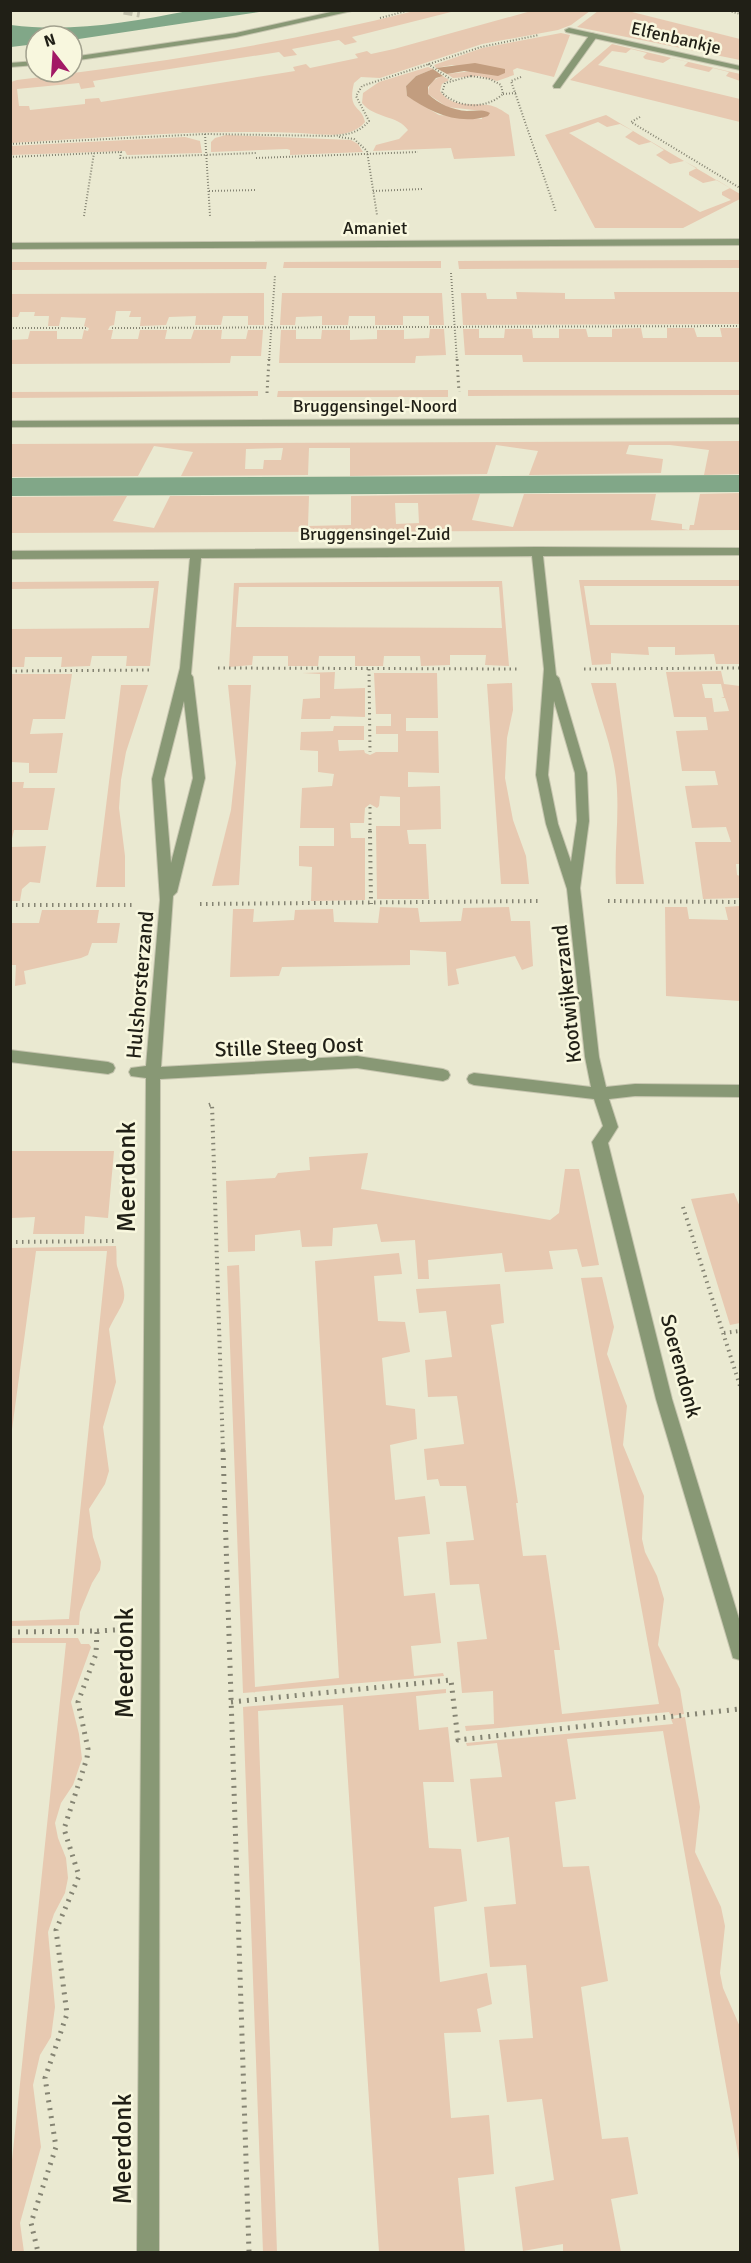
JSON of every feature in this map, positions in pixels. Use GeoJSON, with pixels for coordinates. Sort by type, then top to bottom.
{"type":"FeatureCollection","features":[{"type":"Feature","properties":{"kind":"street"},"geometry":{"type":"LineString","coordinates":[[84,57],[236,35],[353,10]]}},
{"type":"Feature","properties":{"kind":"street","name":"Elfenbankje"},"geometry":{"type":"LineString","coordinates":[[569,30],[741,68]]}},
{"type":"Feature","properties":{"kind":"street"},"geometry":{"type":"LineString","coordinates":[[556,86],[594,35]]}},
{"type":"Feature","properties":{"kind":"street","name":"Amaniet"},"geometry":{"type":"LineString","coordinates":[[10,246],[741,242]]}},
{"type":"Feature","properties":{"kind":"street","name":"Bruggensingel-Noord"},"geometry":{"type":"LineString","coordinates":[[10,424],[741,421]]}},
{"type":"Feature","properties":{"kind":"street","name":"Kootwijkerzand"},"geometry":{"type":"LineString","coordinates":[[537,551],[550,669],[581,773],[583,821],[575,895],[588,1027],[600,1094]]}},
{"type":"Feature","properties":{"kind":"street","name":"Bruggensingel-Zuid"},"geometry":{"type":"LineString","coordinates":[[10,555],[741,551]]}},
{"type":"Feature","properties":{"kind":"street","name":"Hulshorsterzand"},"geometry":{"type":"LineString","coordinates":[[167,902],[158,779],[186,668],[196,554]]}},
{"type":"Feature","properties":{"kind":"street","name":"Hulshorsterzand"},"geometry":{"type":"LineString","coordinates":[[144,1072],[167,902],[199,778],[186,668]]}},
{"type":"Feature","properties":{"kind":"street","name":"Kootwijkerzand"},"geometry":{"type":"LineString","coordinates":[[550,669],[542,775],[552,824],[575,895]]}},
{"type":"Feature","properties":{"kind":"street"},"geometry":{"type":"LineString","coordinates":[[10,1056],[108,1068]]}},
{"type":"Feature","properties":{"kind":"street","name":"Stille Steeg Oost"},"geometry":{"type":"LineString","coordinates":[[144,1072],[357,1062],[443,1075]]}},
{"type":"Feature","properties":{"kind":"street","name":"Meerdonk"},"geometry":{"type":"LineString","coordinates":[[144,1072],[153,1108],[148,2253]]}},
{"type":"Feature","properties":{"kind":"street"},"geometry":{"type":"LineString","coordinates":[[474,1079],[600,1094],[635,1090],[741,1091]]}},
{"type":"Feature","properties":{"kind":"street","name":"Soerendonk"},"geometry":{"type":"LineString","coordinates":[[600,1094],[611,1127],[600,1142],[664,1399],[741,1651]]}},
{"type":"Feature","properties":{"kind":"path"},"geometry":{"type":"LineString","coordinates":[[726,10],[741,14]]}},
{"type":"Feature","properties":{"kind":"path"},"geometry":{"type":"LineString","coordinates":[[333,136],[349,134],[367,124],[369,116],[358,105],[356,96],[362,86],[501,42],[569,30]]}},
{"type":"Feature","properties":{"kind":"path"},"geometry":{"type":"LineString","coordinates":[[428,64],[452,80]]}},
{"type":"Feature","properties":{"kind":"path"},"geometry":{"type":"LineString","coordinates":[[503,94],[501,85],[495,81],[471,76],[445,83],[442,93],[446,98],[463,104],[493,102],[503,94],[516,93]]}},
{"type":"Feature","properties":{"kind":"path"},"geometry":{"type":"LineString","coordinates":[[521,77],[511,81],[558,219]]}},
{"type":"Feature","properties":{"kind":"path"},"geometry":{"type":"LineString","coordinates":[[640,117],[632,122],[741,188]]}},
{"type":"Feature","properties":{"kind":"path"},"geometry":{"type":"LineString","coordinates":[[10,144],[251,133],[333,136],[354,140],[362,144],[368,154],[377,218]]}},
{"type":"Feature","properties":{"kind":"path"},"geometry":{"type":"LineString","coordinates":[[205,134],[210,219]]}},
{"type":"Feature","properties":{"kind":"path"},"geometry":{"type":"LineString","coordinates":[[256,158],[418,152]]}},
{"type":"Feature","properties":{"kind":"path"},"geometry":{"type":"LineString","coordinates":[[84,219],[94,153]]}},
{"type":"Feature","properties":{"kind":"path"},"geometry":{"type":"LineString","coordinates":[[10,157],[120,153],[120,158],[256,153]]}},
{"type":"Feature","properties":{"kind":"path"},"geometry":{"type":"LineString","coordinates":[[373,191],[423,189]]}},
{"type":"Feature","properties":{"kind":"path"},"geometry":{"type":"LineString","coordinates":[[209,191],[257,190]]}},
{"type":"Feature","properties":{"kind":"path"},"geometry":{"type":"LineString","coordinates":[[267,400],[275,270]]}},
{"type":"Feature","properties":{"kind":"path"},"geometry":{"type":"LineString","coordinates":[[451,270],[459,400]]}},
{"type":"Feature","properties":{"kind":"path"},"geometry":{"type":"LineString","coordinates":[[112,328],[741,326]]}},
{"type":"Feature","properties":{"kind":"path"},"geometry":{"type":"LineString","coordinates":[[10,328],[86,328]]}},
{"type":"Feature","properties":{"kind":"path"},"geometry":{"type":"LineString","coordinates":[[10,671],[186,668],[741,668]]}},
{"type":"Feature","properties":{"kind":"path"},"geometry":{"type":"LineString","coordinates":[[369,669],[370,752]]}},
{"type":"Feature","properties":{"kind":"path"},"geometry":{"type":"LineString","coordinates":[[370,807],[370,904]]}},
{"type":"Feature","properties":{"kind":"path"},"geometry":{"type":"LineString","coordinates":[[10,905],[167,902],[370,904],[575,895],[741,902]]}},
{"type":"Feature","properties":{"kind":"path"},"geometry":{"type":"LineString","coordinates":[[153,1108],[212,1104],[249,2253]]}},
{"type":"Feature","properties":{"kind":"path"},"geometry":{"type":"LineString","coordinates":[[684,1207],[741,1386]]}},
{"type":"Feature","properties":{"kind":"path"},"geometry":{"type":"LineString","coordinates":[[10,1242],[105,1241]]}},
{"type":"Feature","properties":{"kind":"path"},"geometry":{"type":"LineString","coordinates":[[724,1333],[741,1331]]}},
{"type":"Feature","properties":{"kind":"path"},"geometry":{"type":"LineString","coordinates":[[10,1632],[97,1631],[96,1654],[78,1701],[88,1749],[87,1758],[64,1829],[79,1876],[56,1930],[67,2014],[45,2078],[56,2147],[31,2223],[38,2253]]}},
{"type":"Feature","properties":{"kind":"path"},"geometry":{"type":"LineString","coordinates":[[231,1702],[451,1680],[458,1740],[741,1709]]}},
{"type":"Feature","properties":{"kind":"shaded area"},"geometry":{"type":"Polygon","coordinates":[[[188,11],[266,11],[84,38],[84,26],[188,11]]]}},
{"type":"Feature","properties":{"kind":"shaded area"},"geometry":{"type":"Polygon","coordinates":[[[414,11],[455,11],[352,37],[357,42],[345,45],[339,40],[292,49],[297,55],[284,57],[279,52],[93,81],[95,87],[81,89],[79,84],[84,84],[84,71],[217,52],[414,11]]]}},
{"type":"Feature","properties":{"kind":"shaded area"},"geometry":{"type":"Polygon","coordinates":[[[531,11],[590,11],[571,25],[558,30],[482,44],[380,78],[361,77],[354,83],[352,99],[365,122],[359,128],[344,134],[192,133],[11,143],[11,82],[24,79],[24,84],[69,84],[17,89],[19,106],[29,106],[30,110],[85,104],[85,99],[99,98],[101,102],[295,71],[293,67],[306,64],[310,68],[358,58],[355,54],[367,51],[371,54],[394,49],[531,11]]]}},
{"type":"Feature","properties":{"kind":"shaded area"},"geometry":{"type":"Polygon","coordinates":[[[598,11],[633,11],[740,39],[740,60],[577,27],[598,11]]]}},
{"type":"Feature","properties":{"kind":"shaded area"},"geometry":{"type":"Polygon","coordinates":[[[11,25],[24,26],[24,45],[11,47],[11,25]]]}},
{"type":"Feature","properties":{"kind":"shaded area"},"geometry":{"type":"Polygon","coordinates":[[[561,33],[570,35],[554,77],[517,68],[513,70],[514,75],[497,81],[479,76],[453,78],[447,74],[473,71],[502,75],[452,65],[436,68],[434,65],[482,48],[561,33]]]}},
{"type":"Feature","properties":{"kind":"shaded area"},"geometry":{"type":"Polygon","coordinates":[[[612,44],[740,74],[740,81],[726,76],[729,72],[713,68],[709,72],[684,66],[688,62],[671,58],[663,63],[645,59],[643,57],[647,53],[631,49],[626,53],[612,51],[598,65],[740,99],[740,122],[570,80],[612,44]]]}},
{"type":"Feature","properties":{"kind":"shaded area"},"geometry":{"type":"Polygon","coordinates":[[[475,63],[505,69],[505,73],[498,76],[464,71],[447,74],[436,68],[475,63]]]}},
{"type":"Feature","properties":{"kind":"shaded area"},"geometry":{"type":"Polygon","coordinates":[[[428,67],[433,69],[416,76],[406,86],[407,96],[439,115],[482,119],[483,111],[447,107],[428,94],[432,82],[443,76],[449,80],[442,84],[440,91],[450,100],[462,104],[491,106],[509,115],[515,156],[454,159],[451,148],[373,151],[376,145],[399,139],[408,130],[404,125],[367,108],[362,103],[363,93],[379,82],[428,67]]]}},
{"type":"Feature","properties":{"kind":"shaded area"},"geometry":{"type":"Polygon","coordinates":[[[433,69],[443,76],[436,78],[428,87],[428,94],[451,108],[485,111],[490,113],[488,116],[466,119],[445,116],[407,96],[406,86],[416,76],[433,69]]]}},
{"type":"Feature","properties":{"kind":"shaded area"},"geometry":{"type":"Polygon","coordinates":[[[606,115],[684,161],[670,164],[656,155],[664,150],[651,142],[639,145],[625,137],[633,131],[620,124],[607,127],[598,122],[569,133],[700,212],[731,200],[722,195],[722,192],[730,188],[740,194],[740,199],[683,228],[595,228],[545,135],[606,115]]]}},
{"type":"Feature","properties":{"kind":"shaded area"},"geometry":{"type":"Polygon","coordinates":[[[226,135],[351,140],[358,144],[363,152],[290,155],[290,150],[287,149],[211,152],[211,142],[215,138],[226,135]]]}},
{"type":"Feature","properties":{"kind":"shaded area"},"geometry":{"type":"Polygon","coordinates":[[[185,137],[200,141],[202,153],[127,155],[125,151],[11,155],[11,146],[185,137]]]}},
{"type":"Feature","properties":{"kind":"shaded area"},"geometry":{"type":"Polygon","coordinates":[[[696,168],[716,180],[703,183],[689,175],[689,172],[696,168]]]}},
{"type":"Feature","properties":{"kind":"shaded area"},"geometry":{"type":"Polygon","coordinates":[[[740,260],[740,268],[459,269],[458,261],[740,260]]]}},
{"type":"Feature","properties":{"kind":"shaded area"},"geometry":{"type":"Polygon","coordinates":[[[441,261],[441,268],[283,268],[284,262],[441,261]]]}},
{"type":"Feature","properties":{"kind":"shaded area"},"geometry":{"type":"Polygon","coordinates":[[[11,262],[267,262],[266,269],[11,270],[11,262]]]}},
{"type":"Feature","properties":{"kind":"shaded area"},"geometry":{"type":"Polygon","coordinates":[[[516,292],[565,293],[565,299],[615,299],[614,292],[740,292],[740,324],[463,325],[461,293],[486,293],[487,299],[517,299],[516,292]]]}},
{"type":"Feature","properties":{"kind":"shaded area"},"geometry":{"type":"Polygon","coordinates":[[[264,293],[264,325],[248,325],[248,316],[223,316],[221,325],[195,325],[196,316],[169,317],[166,325],[140,326],[141,317],[129,317],[131,311],[116,311],[114,325],[108,330],[113,330],[111,339],[138,339],[140,330],[167,330],[165,339],[191,339],[194,330],[222,330],[221,339],[246,339],[248,330],[263,330],[261,356],[231,356],[230,363],[11,364],[11,340],[28,339],[30,331],[57,331],[57,339],[82,339],[84,330],[88,331],[89,328],[84,326],[86,318],[61,317],[59,326],[48,326],[49,316],[34,316],[35,312],[20,312],[18,317],[11,317],[11,294],[264,293]]]}},
{"type":"Feature","properties":{"kind":"shaded area"},"geometry":{"type":"Polygon","coordinates":[[[282,293],[442,293],[444,325],[429,325],[429,316],[403,316],[403,325],[375,325],[375,316],[349,316],[348,325],[322,325],[322,316],[296,317],[295,325],[280,325],[282,293]]]}},
{"type":"Feature","properties":{"kind":"shaded area"},"geometry":{"type":"Polygon","coordinates":[[[641,328],[643,338],[667,338],[667,328],[694,328],[697,337],[722,337],[720,328],[740,328],[740,362],[523,362],[522,355],[465,355],[463,329],[479,329],[479,338],[504,338],[505,329],[532,329],[533,338],[559,338],[559,329],[586,329],[588,337],[612,337],[612,329],[641,328]]]}},
{"type":"Feature","properties":{"kind":"shaded area"},"geometry":{"type":"Polygon","coordinates":[[[430,329],[444,329],[446,355],[416,356],[415,363],[279,363],[281,330],[296,330],[296,339],[321,339],[322,330],[350,330],[350,340],[377,339],[377,330],[404,330],[404,339],[429,338],[430,329]]]}},
{"type":"Feature","properties":{"kind":"shaded area"},"geometry":{"type":"Polygon","coordinates":[[[448,390],[448,397],[277,397],[278,391],[448,390]]]}},
{"type":"Feature","properties":{"kind":"shaded area"},"geometry":{"type":"Polygon","coordinates":[[[468,390],[740,390],[740,395],[468,396],[468,390]]]}},
{"type":"Feature","properties":{"kind":"shaded area"},"geometry":{"type":"Polygon","coordinates":[[[258,391],[258,396],[10,398],[11,392],[258,391]]]}},
{"type":"Feature","properties":{"kind":"shaded area"},"geometry":{"type":"Polygon","coordinates":[[[740,441],[740,474],[704,475],[709,450],[670,445],[629,445],[626,454],[663,459],[661,473],[529,475],[538,451],[496,445],[487,474],[350,476],[350,448],[309,448],[308,475],[181,476],[193,452],[154,446],[138,476],[10,477],[11,444],[740,441]],[[283,448],[246,449],[245,469],[263,469],[264,460],[281,460],[283,448]]]}},
{"type":"Feature","properties":{"kind":"shaded area"},"geometry":{"type":"Polygon","coordinates":[[[740,475],[740,492],[10,496],[11,478],[740,475]]]}},
{"type":"Feature","properties":{"kind":"shaded area"},"geometry":{"type":"Polygon","coordinates":[[[740,493],[740,530],[11,533],[11,497],[127,496],[113,521],[154,528],[170,496],[309,496],[308,526],[351,525],[351,496],[480,494],[472,520],[513,527],[524,494],[656,494],[651,520],[682,524],[682,529],[689,530],[690,525],[694,525],[700,494],[740,493]],[[395,503],[396,524],[419,523],[418,503],[395,503]]]}},
{"type":"Feature","properties":{"kind":"shaded area"},"geometry":{"type":"Polygon","coordinates":[[[579,580],[740,580],[740,586],[584,586],[590,625],[740,625],[740,664],[716,664],[714,654],[675,655],[675,647],[648,647],[649,655],[611,653],[611,664],[592,665],[579,580]]]}},
{"type":"Feature","properties":{"kind":"shaded area"},"geometry":{"type":"Polygon","coordinates":[[[159,581],[150,666],[126,666],[127,656],[92,656],[90,666],[61,667],[62,657],[25,657],[24,667],[11,667],[11,629],[149,628],[154,588],[11,589],[11,582],[159,581]]]}},
{"type":"Feature","properties":{"kind":"shaded area"},"geometry":{"type":"Polygon","coordinates":[[[502,581],[509,666],[485,665],[486,655],[450,655],[450,665],[421,666],[420,656],[384,656],[383,666],[355,666],[355,656],[319,656],[318,666],[288,666],[288,656],[253,656],[252,665],[229,667],[234,583],[502,581]],[[239,587],[236,627],[502,628],[499,587],[239,587]]]}},
{"type":"Feature","properties":{"kind":"shaded area"},"geometry":{"type":"Polygon","coordinates":[[[721,671],[724,684],[740,686],[740,864],[736,864],[737,875],[740,876],[740,898],[703,899],[695,842],[731,842],[726,827],[692,828],[685,786],[718,785],[715,771],[682,771],[676,731],[708,730],[706,717],[674,717],[666,672],[721,671]],[[702,684],[705,698],[712,698],[714,712],[729,711],[725,698],[721,698],[724,697],[721,684],[702,684]]]}},
{"type":"Feature","properties":{"kind":"shaded area"},"geometry":{"type":"Polygon","coordinates":[[[335,672],[334,689],[365,688],[365,717],[331,716],[330,719],[301,719],[303,699],[320,698],[320,674],[302,673],[335,672]]]}},
{"type":"Feature","properties":{"kind":"shaded area"},"geometry":{"type":"Polygon","coordinates":[[[374,673],[437,673],[438,718],[406,718],[406,731],[438,731],[439,773],[408,772],[408,787],[440,786],[441,829],[407,830],[409,844],[426,844],[429,899],[377,899],[376,826],[400,826],[400,797],[380,796],[377,808],[370,804],[365,808],[364,823],[350,823],[351,838],[365,838],[365,900],[311,901],[312,867],[299,866],[299,846],[334,846],[334,828],[300,828],[302,788],[332,786],[334,774],[318,772],[318,751],[300,750],[301,732],[333,731],[334,726],[364,726],[364,740],[338,740],[339,751],[364,750],[370,755],[376,752],[398,752],[398,734],[376,734],[376,726],[391,726],[391,714],[376,714],[374,673]]]}},
{"type":"Feature","properties":{"kind":"shaded area"},"geometry":{"type":"Polygon","coordinates":[[[12,674],[72,674],[65,719],[33,719],[30,734],[63,733],[57,773],[29,773],[29,763],[11,762],[12,674]]]}},
{"type":"Feature","properties":{"kind":"shaded area"},"geometry":{"type":"Polygon","coordinates":[[[512,683],[513,710],[507,738],[505,778],[513,820],[526,856],[529,884],[501,884],[487,684],[512,683]]]}},
{"type":"Feature","properties":{"kind":"shaded area"},"geometry":{"type":"Polygon","coordinates":[[[591,683],[616,683],[644,884],[616,884],[616,778],[591,683]]]}},
{"type":"Feature","properties":{"kind":"shaded area"},"geometry":{"type":"Polygon","coordinates":[[[121,685],[148,685],[126,752],[121,780],[119,808],[125,856],[125,887],[96,887],[121,685]]]}},
{"type":"Feature","properties":{"kind":"shaded area"},"geometry":{"type":"Polygon","coordinates":[[[228,685],[251,685],[239,885],[212,886],[231,810],[236,763],[228,685]]]}},
{"type":"Feature","properties":{"kind":"shaded area"},"geometry":{"type":"Polygon","coordinates":[[[11,782],[24,782],[23,788],[55,788],[48,830],[14,830],[11,843],[11,782]]]}},
{"type":"Feature","properties":{"kind":"shaded area"},"geometry":{"type":"Polygon","coordinates":[[[46,846],[40,883],[30,882],[22,889],[20,901],[11,901],[11,847],[46,846]]]}},
{"type":"Feature","properties":{"kind":"shaded area"},"geometry":{"type":"Polygon","coordinates":[[[740,906],[740,1001],[666,996],[665,907],[687,907],[689,919],[728,920],[725,907],[740,906]]]}},
{"type":"Feature","properties":{"kind":"shaded area"},"geometry":{"type":"Polygon","coordinates":[[[380,907],[418,908],[420,922],[461,921],[463,908],[509,907],[511,921],[530,921],[533,966],[522,970],[515,956],[456,969],[459,984],[448,986],[446,952],[410,950],[410,965],[282,967],[279,976],[230,977],[233,909],[254,909],[253,922],[294,920],[295,910],[333,909],[334,922],[378,923],[380,907]]]}},
{"type":"Feature","properties":{"kind":"shaded area"},"geometry":{"type":"Polygon","coordinates":[[[42,910],[99,910],[97,923],[120,923],[117,943],[92,943],[88,955],[81,958],[24,971],[26,984],[15,986],[16,965],[11,965],[11,923],[39,923],[42,910]]]}},
{"type":"Feature","properties":{"kind":"shaded area"},"geometry":{"type":"Polygon","coordinates":[[[11,1151],[114,1151],[108,1218],[85,1216],[84,1234],[33,1234],[35,1217],[11,1218],[11,1151]]]}},
{"type":"Feature","properties":{"kind":"shaded area"},"geometry":{"type":"Polygon","coordinates":[[[368,1153],[361,1189],[550,1220],[559,1213],[565,1169],[579,1169],[599,1265],[582,1267],[577,1249],[549,1251],[553,1269],[505,1272],[502,1253],[428,1260],[429,1279],[418,1279],[415,1240],[381,1242],[377,1224],[333,1228],[332,1246],[302,1247],[300,1230],[255,1235],[255,1251],[228,1252],[226,1181],[275,1178],[278,1173],[310,1170],[309,1157],[368,1153]]]}},
{"type":"Feature","properties":{"kind":"shaded area"},"geometry":{"type":"Polygon","coordinates":[[[734,1193],[740,1207],[740,1323],[730,1325],[691,1199],[734,1193]]]}},
{"type":"Feature","properties":{"kind":"shaded area"},"geometry":{"type":"Polygon","coordinates":[[[116,1246],[117,1266],[124,1299],[109,1329],[116,1382],[103,1427],[109,1471],[105,1484],[89,1509],[93,1537],[101,1562],[100,1570],[80,1612],[79,1625],[11,1626],[11,1621],[69,1619],[107,1251],[36,1251],[11,1437],[11,1248],[116,1246]]]}},
{"type":"Feature","properties":{"kind":"shaded area"},"geometry":{"type":"Polygon","coordinates":[[[399,1253],[402,1274],[374,1276],[378,1321],[405,1322],[410,1352],[382,1358],[386,1405],[415,1409],[417,1439],[390,1445],[395,1500],[425,1496],[430,1534],[398,1537],[404,1596],[435,1593],[441,1643],[411,1646],[414,1676],[443,1673],[444,1676],[243,1693],[227,1266],[239,1265],[255,1687],[339,1678],[315,1261],[399,1253]]]}},
{"type":"Feature","properties":{"kind":"shaded area"},"geometry":{"type":"Polygon","coordinates":[[[602,1277],[614,1327],[607,1354],[627,1406],[623,1445],[644,1496],[642,1539],[664,1599],[658,1645],[680,1689],[684,1714],[671,1716],[669,1712],[466,1731],[465,1726],[494,1724],[493,1691],[462,1693],[457,1642],[487,1639],[479,1584],[450,1585],[446,1542],[474,1540],[466,1486],[440,1486],[438,1479],[427,1480],[424,1449],[464,1444],[457,1396],[428,1397],[425,1360],[452,1357],[446,1311],[419,1313],[416,1289],[500,1284],[504,1323],[491,1325],[518,1503],[516,1503],[523,1556],[546,1555],[560,1650],[554,1650],[562,1714],[659,1704],[581,1278],[602,1277]]]}},
{"type":"Feature","properties":{"kind":"shaded area"},"geometry":{"type":"Polygon","coordinates":[[[11,1638],[78,1638],[81,1644],[89,1644],[91,1647],[71,1702],[82,1759],[73,1785],[61,1803],[55,1823],[66,1858],[68,1878],[65,1893],[48,1932],[55,2007],[51,2037],[40,2055],[33,2085],[41,2147],[20,2223],[24,2252],[11,2252],[11,2170],[66,1643],[11,1643],[11,1638]]]}},
{"type":"Feature","properties":{"kind":"shaded area"},"geometry":{"type":"Polygon","coordinates":[[[446,1689],[446,1693],[416,1696],[419,1730],[448,1727],[454,1782],[423,1782],[429,1848],[461,1849],[467,1901],[434,1907],[440,1982],[487,1973],[492,2004],[477,2009],[481,2032],[444,2033],[451,2118],[489,2115],[494,2174],[458,2178],[465,2252],[379,2252],[343,1705],[258,1711],[277,2252],[263,2252],[243,1707],[446,1689]]]}},
{"type":"Feature","properties":{"kind":"shaded area"},"geometry":{"type":"Polygon","coordinates":[[[685,1717],[700,1807],[695,1852],[721,1907],[725,1926],[720,1973],[723,1988],[740,2027],[740,2165],[663,1731],[567,1739],[576,1799],[555,1802],[563,1867],[589,1866],[608,1981],[581,1987],[602,2139],[628,2137],[638,2194],[611,2199],[621,2252],[563,2252],[563,2244],[523,2251],[515,2187],[554,2180],[542,2099],[507,2102],[499,2040],[533,2038],[526,1965],[490,1967],[484,1907],[516,1904],[509,1837],[477,1842],[470,1779],[502,1777],[497,1743],[467,1746],[466,1743],[673,1724],[671,1719],[685,1717]]]}},
{"type":"Feature","properties":{"kind":"tunnel"},"geometry":{"type":"LineString","coordinates":[[124,10],[140,13]]}}]}
